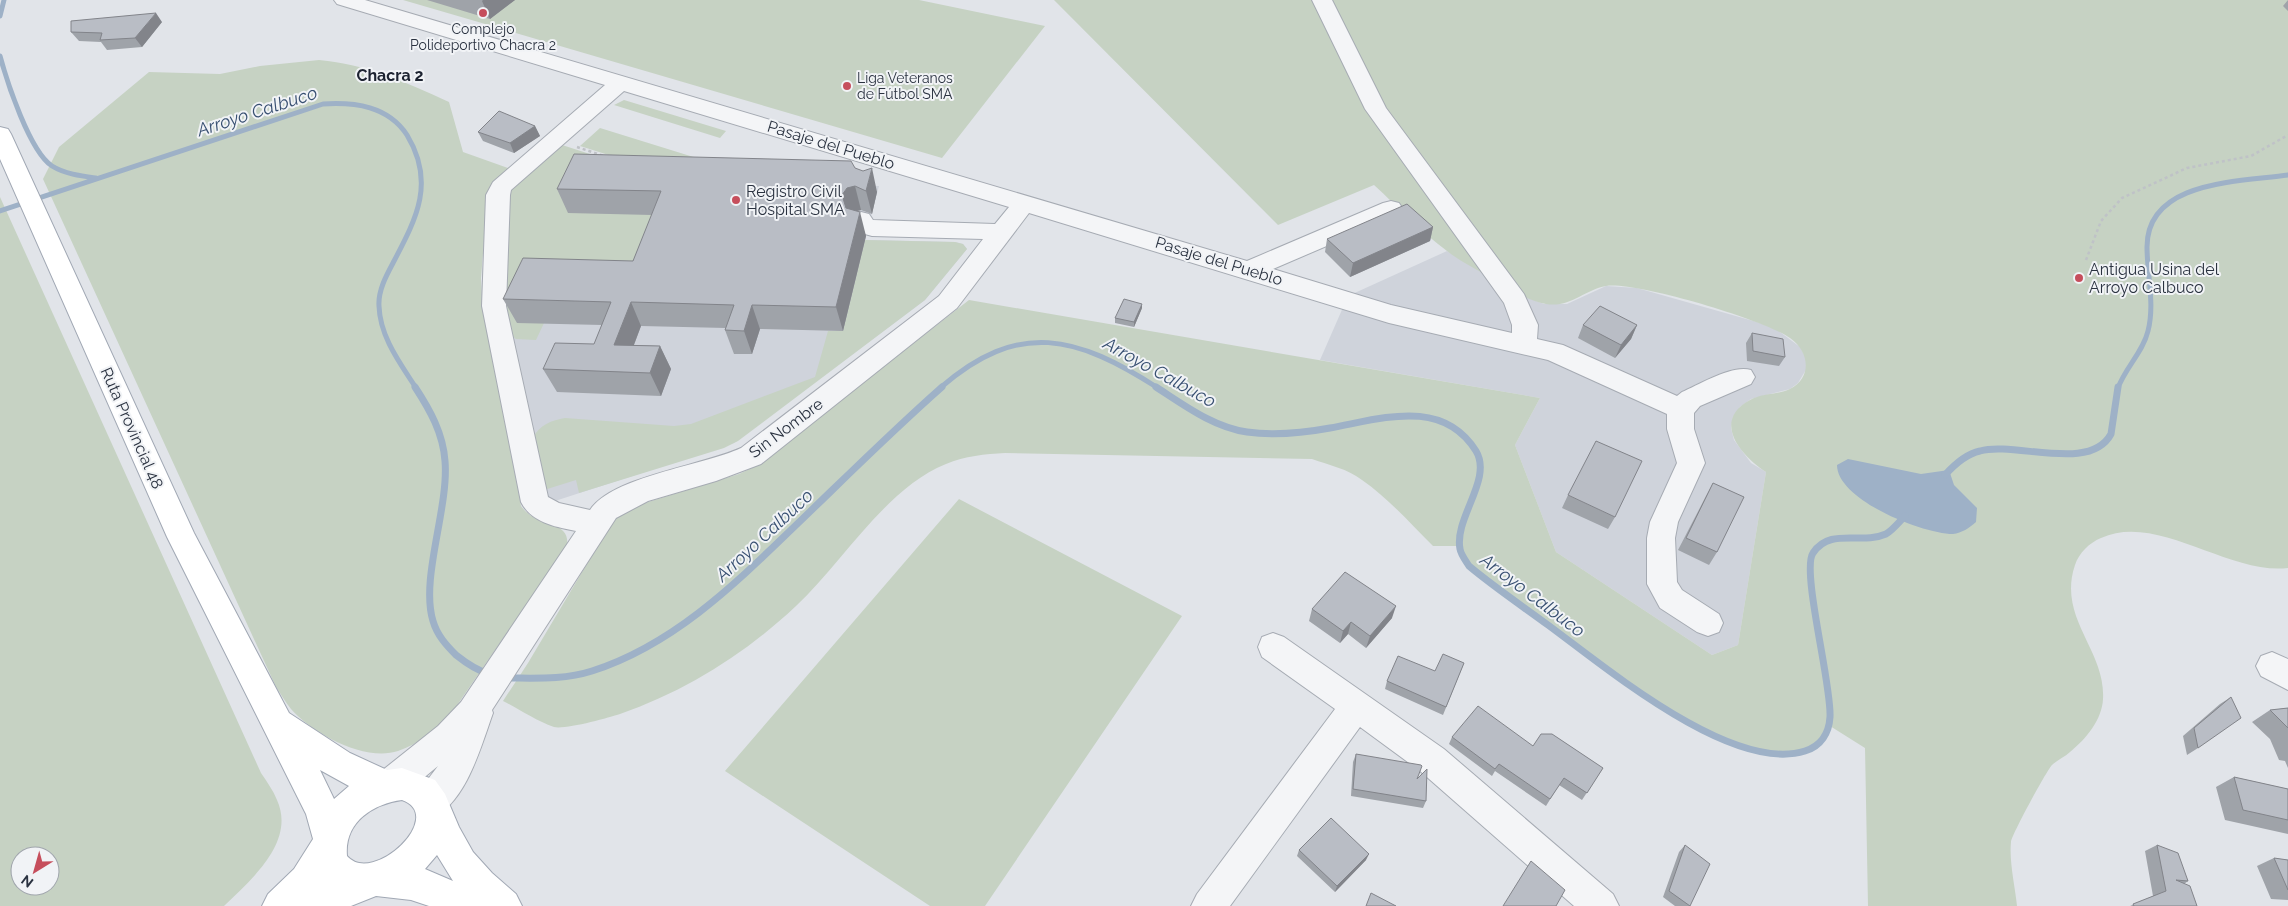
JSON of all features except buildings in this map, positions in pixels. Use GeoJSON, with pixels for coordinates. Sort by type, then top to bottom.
{"type":"FeatureCollection","features":[{"type":"Feature","properties":{"kind":"main road","name":"Ruta Provincial 48"},"geometry":{"type":"LineString","coordinates":[[0,134],[181,537],[319,802],[329,841],[328,853],[335,869],[354,880],[421,884],[462,906]]}},
{"type":"Feature","properties":{"kind":"main road","name":"Ruta Provincial 48"},"geometry":{"type":"LineString","coordinates":[[268,707],[296,737],[331,760],[388,785],[412,785],[420,789],[433,806],[451,852],[459,864],[479,886],[504,906]]}},
{"type":"Feature","properties":{"kind":"main road"},"geometry":{"type":"LineString","coordinates":[[280,906],[306,881],[342,815],[351,804],[367,793],[388,785]]}},
{"type":"Feature","properties":{"kind":"main road"},"geometry":{"type":"LineString","coordinates":[[312,906],[400,868],[420,851],[432,830],[433,806]]}},
{"type":"Feature","properties":{"kind":"street","name":"Pasaje del Pueblo"},"geometry":{"type":"LineString","coordinates":[[344,0],[621,82],[873,167],[1024,203],[1389,314],[1524,344],[1569,357],[1681,409]]}},
{"type":"Feature","properties":{"kind":"street"},"geometry":{"type":"LineString","coordinates":[[1322,0],[1376,109],[1515,300],[1525,325],[1524,344]]}},
{"type":"Feature","properties":{"kind":"street"},"geometry":{"type":"LineString","coordinates":[[596,523],[545,511],[535,502],[494,306],[493,281],[498,195],[501,187],[621,82]]}},
{"type":"Feature","properties":{"kind":"street","name":"Sin Nombre"},"geometry":{"type":"LineString","coordinates":[[388,785],[449,737],[484,695],[606,510],[621,500],[729,466],[751,456],[942,308],[958,291],[1024,203]]}},
{"type":"Feature","properties":{"kind":"street"},"geometry":{"type":"LineString","coordinates":[[1249,270],[1391,209]]}},
{"type":"Feature","properties":{"kind":"street"},"geometry":{"type":"LineString","coordinates":[[861,220],[864,226],[872,228],[1002,232]]}},
{"type":"Feature","properties":{"kind":"street"},"geometry":{"type":"LineString","coordinates":[[1708,623],[1671,598],[1662,584],[1661,538],[1664,522],[1691,462],[1678,422],[1681,409],[1691,399],[1742,377]]}},
{"type":"Feature","properties":{"kind":"street"},"geometry":{"type":"LineString","coordinates":[[1273,647],[1432,760],[1601,906]]}},
{"type":"Feature","properties":{"kind":"street","name":"Sin Nombre"},"geometry":{"type":"LineString","coordinates":[[433,806],[455,770],[484,695]]}},
{"type":"Feature","properties":{"kind":"street"},"geometry":{"type":"LineString","coordinates":[[1209,906],[1356,706]]}},
{"type":"Feature","properties":{"kind":"path"},"geometry":{"type":"LineString","coordinates":[[2086,260],[2106,212],[2126,195],[2187,168],[2251,156],[2288,135]]}},
{"type":"Feature","properties":{"kind":"path"},"geometry":{"type":"LineString","coordinates":[[580,139],[573,146],[609,158]]}},
{"type":"Feature","properties":{"kind":"shaded area"},"geometry":{"type":"Polygon","coordinates":[[[534,177],[879,186],[870,220],[784,238],[955,242],[963,244],[967,249],[925,300],[734,443],[558,500],[535,518],[524,509],[519,501],[481,295],[488,192],[534,177]]]}},
{"type":"Feature","properties":{"kind":"shaded area"},"geometry":{"type":"Polygon","coordinates":[[[1447,251],[1521,295],[1544,304],[1567,304],[1606,286],[1637,288],[1757,322],[1776,329],[1800,347],[1806,358],[1807,368],[1798,383],[1790,389],[1751,399],[1740,407],[1733,417],[1731,428],[1734,440],[1751,463],[1766,472],[1738,645],[1712,655],[1556,552],[1515,445],[1540,398],[1320,360],[1348,296],[1447,251]]]}},
{"type":"Feature","properties":{"kind":"green space","name":"Liga Veteranos de Fútbol SMA"},"geometry":{"type":"Polygon","coordinates":[[[403,0],[919,0],[1045,26],[942,158],[403,0]]]}},
{"type":"Feature","properties":{"kind":"green space"},"geometry":{"type":"Polygon","coordinates":[[[1054,0],[2288,0],[2288,568],[2265,568],[2241,563],[2169,538],[2145,533],[2123,532],[2101,538],[2082,553],[2075,565],[2071,584],[2072,601],[2102,681],[2102,707],[2096,722],[2087,735],[2076,747],[2049,769],[2013,837],[2011,842],[2011,858],[2017,906],[1868,906],[1865,748],[1830,726],[1809,749],[1777,754],[1739,745],[1697,727],[1616,676],[1476,572],[1463,559],[1458,546],[1433,546],[1390,503],[1357,476],[1312,459],[1005,453],[960,459],[924,475],[904,490],[866,528],[796,606],[756,640],[714,669],[691,682],[644,705],[620,714],[567,727],[554,727],[503,701],[528,663],[613,520],[632,507],[739,474],[756,466],[969,300],[1540,398],[1515,445],[1556,552],[1712,655],[1738,645],[1766,472],[1747,457],[1734,438],[1731,428],[1738,408],[1759,396],[1790,389],[1802,378],[1806,364],[1801,350],[1796,343],[1776,330],[1728,312],[1643,289],[1606,286],[1555,305],[1533,301],[1466,263],[1437,244],[1374,185],[1278,225],[1054,0]]]}},
{"type":"Feature","properties":{"kind":"green space"},"geometry":{"type":"Polygon","coordinates":[[[319,60],[353,65],[385,75],[449,102],[463,152],[511,169],[488,192],[481,278],[482,304],[521,506],[538,520],[561,529],[567,538],[567,545],[449,717],[413,745],[398,751],[385,753],[370,753],[340,744],[312,728],[291,709],[276,687],[43,179],[59,147],[149,72],[220,74],[260,66],[319,60]]]}},
{"type":"Feature","properties":{"kind":"green space"},"geometry":{"type":"Polygon","coordinates":[[[624,100],[726,131],[720,138],[614,105],[624,100]]]}},
{"type":"Feature","properties":{"kind":"green space"},"geometry":{"type":"Polygon","coordinates":[[[600,128],[716,164],[675,176],[580,146],[600,128]]]}},
{"type":"Feature","properties":{"kind":"green space"},"geometry":{"type":"Polygon","coordinates":[[[559,144],[670,180],[671,215],[644,285],[544,323],[536,340],[516,339],[511,335],[504,300],[510,187],[559,144]]]}},
{"type":"Feature","properties":{"kind":"green space"},"geometry":{"type":"Polygon","coordinates":[[[0,197],[261,773],[277,800],[281,816],[281,831],[276,845],[258,872],[224,906],[0,906],[0,197]]]}},
{"type":"Feature","properties":{"kind":"green space"},"geometry":{"type":"Polygon","coordinates":[[[865,240],[955,242],[963,244],[967,249],[925,300],[738,441],[724,448],[579,493],[576,480],[544,490],[533,438],[542,426],[555,420],[565,418],[674,426],[691,424],[815,377],[828,331],[843,331],[865,240]]]}},
{"type":"Feature","properties":{"kind":"green space"},"geometry":{"type":"Polygon","coordinates":[[[959,499],[1182,616],[985,906],[930,906],[725,771],[959,499]]]}},
{"type":"Feature","properties":{"kind":"water"},"geometry":{"type":"Polygon","coordinates":[[[1848,459],[1921,474],[1949,470],[1954,485],[1977,508],[1976,522],[1965,530],[1953,534],[1922,528],[1884,513],[1851,491],[1841,478],[1837,465],[1848,459]]]}},
{"type":"Feature","properties":{"kind":"waterway"},"geometry":{"type":"LineString","coordinates":[[0,16],[4,0]]}},
{"type":"Feature","properties":{"kind":"waterway"},"geometry":{"type":"LineString","coordinates":[[0,56],[20,115],[36,147],[44,158],[52,166],[62,171],[96,178]]}},
{"type":"Feature","properties":{"kind":"waterway","name":"Arroyo Calbuco"},"geometry":{"type":"LineString","coordinates":[[0,211],[323,104],[359,105],[381,112],[399,125],[407,135],[416,152],[420,169],[420,200],[415,216],[385,278],[379,300],[380,317],[387,339],[416,388]]}},
{"type":"Feature","properties":{"kind":"waterway","name":"Arroyo Calbuco"},"geometry":{"type":"LineString","coordinates":[[2118,388],[2146,339],[2148,331],[2151,300],[2147,247],[2151,225],[2162,208],[2179,197],[2200,188],[2222,183],[2288,175]]}},
{"type":"Feature","properties":{"kind":"waterway","name":"Arroyo Calbuco"},"geometry":{"type":"LineString","coordinates":[[940,388],[969,366],[996,352],[1022,344],[1048,343],[1074,347],[1101,356],[1158,388]]}},
{"type":"Feature","properties":{"kind":"waterway","name":"Arroyo Calbuco"},"geometry":{"type":"LineString","coordinates":[[415,387],[426,404],[439,431],[445,461],[443,500],[430,585],[430,604],[433,621],[442,640],[456,655],[471,666],[489,674]]}},
{"type":"Feature","properties":{"kind":"waterway","name":"Arroyo Calbuco"},"geometry":{"type":"LineString","coordinates":[[506,678],[560,677],[592,671],[621,660],[649,646],[676,629],[701,611],[749,570],[942,387]]}},
{"type":"Feature","properties":{"kind":"waterway","name":"Arroyo Calbuco"},"geometry":{"type":"LineString","coordinates":[[1156,387],[1188,408],[1211,420],[1247,432],[1268,434],[1299,433],[1370,420],[1409,416],[1428,418],[1446,423],[1462,434],[1476,451],[1480,462],[1477,486],[1462,525],[1460,537],[1462,556],[1469,566],[1635,689],[1670,712],[1706,732],[1742,747],[1775,754],[1811,749],[1823,738],[1829,723],[1829,702],[1811,581],[1810,564],[1813,553],[1820,545],[1837,538],[1866,538],[1886,534],[1905,516]]}},
{"type":"Feature","properties":{"kind":"waterway","name":"Arroyo Calbuco"},"geometry":{"type":"LineString","coordinates":[[1945,475],[1961,460],[1980,451],[1995,449],[2070,454],[2087,452],[2101,446],[2111,434],[2118,387]]}},
{"type":"Feature","properties":{"kind":"place","name":"Complejo Polideportivo Chacra 2"},"geometry":{"type":"Point","coordinates":[483,13]}},
{"type":"Feature","properties":{"kind":"place","name":"Liga Veteranos de Fútbol SMA"},"geometry":{"type":"Point","coordinates":[847,86]}},
{"type":"Feature","properties":{"kind":"place","name":"Registro Civil Hospital SMA"},"geometry":{"type":"Point","coordinates":[736,200]}},
{"type":"Feature","properties":{"kind":"place","name":"Antigua Usina del Arroyo Calbuco"},"geometry":{"type":"Point","coordinates":[2079,278]}},
{"type":"Feature","properties":{"kind":"district","name":"Chacra 2"},"geometry":{"type":"Point","coordinates":[390,75]}}]}
